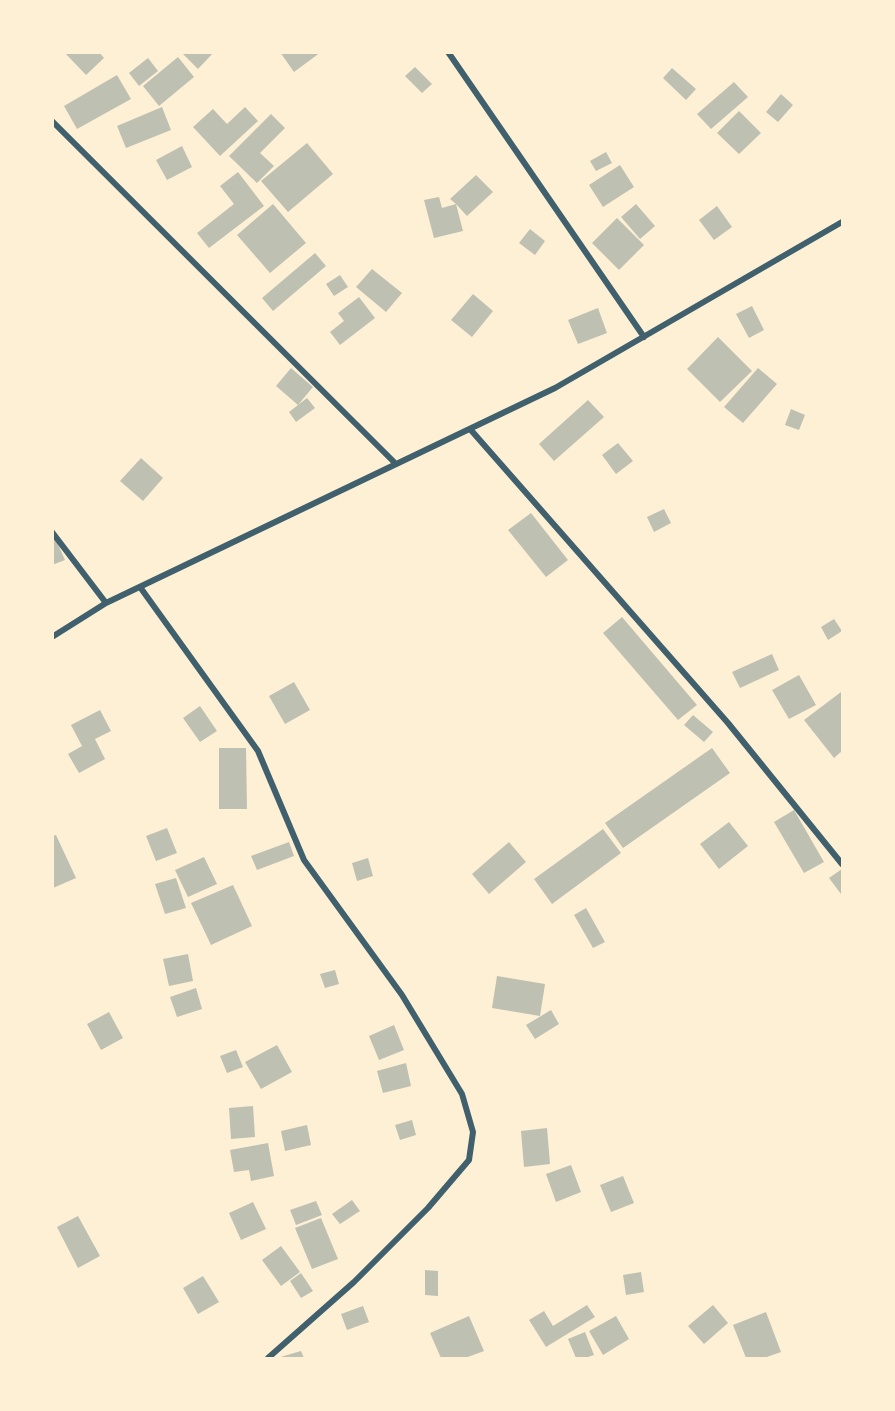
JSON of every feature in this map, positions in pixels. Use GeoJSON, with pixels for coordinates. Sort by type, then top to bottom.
{"type":"FeatureCollection","features":[{"type":"Feature","properties":{"kind":"street"},"geometry":{"type":"LineString","coordinates":[[447,52],[644,337]]}},
{"type":"Feature","properties":{"kind":"street"},"geometry":{"type":"LineString","coordinates":[[52,121],[396,464]]}},
{"type":"Feature","properties":{"kind":"street"},"geometry":{"type":"LineString","coordinates":[[52,637],[106,603],[555,388],[843,222]]}},
{"type":"Feature","properties":{"kind":"street"},"geometry":{"type":"LineString","coordinates":[[470,429],[728,723],[843,864]]}},
{"type":"Feature","properties":{"kind":"street"},"geometry":{"type":"LineString","coordinates":[[52,532],[106,603]]}},
{"type":"Feature","properties":{"kind":"street"},"geometry":{"type":"LineString","coordinates":[[140,587],[258,751],[304,860],[402,994],[462,1094],[473,1132],[469,1160],[428,1208],[354,1282],[268,1359]]}},
{"type":"Feature","properties":{"kind":"building"},"geometry":{"type":"Polygon","coordinates":[[[64,52],[99,52],[104,58],[86,75],[64,52]]]}},
{"type":"Feature","properties":{"kind":"building"},"geometry":{"type":"Polygon","coordinates":[[[181,52],[214,52],[198,69],[181,52]]]}},
{"type":"Feature","properties":{"kind":"building"},"geometry":{"type":"Polygon","coordinates":[[[280,52],[321,52],[294,72],[280,52]]]}},
{"type":"Feature","properties":{"kind":"building"},"geometry":{"type":"Polygon","coordinates":[[[178,57],[194,77],[159,106],[143,86],[178,57]]]}},
{"type":"Feature","properties":{"kind":"building"},"geometry":{"type":"Polygon","coordinates":[[[148,58],[158,71],[139,86],[129,73],[148,58]]]}},
{"type":"Feature","properties":{"kind":"building"},"geometry":{"type":"Polygon","coordinates":[[[415,67],[432,84],[422,93],[405,76],[415,67]]]}},
{"type":"Feature","properties":{"kind":"building"},"geometry":{"type":"Polygon","coordinates":[[[672,68],[696,89],[686,100],[663,78],[672,68]]]}},
{"type":"Feature","properties":{"kind":"building"},"geometry":{"type":"Polygon","coordinates":[[[117,75],[131,99],[77,129],[64,106],[117,75]]]}},
{"type":"Feature","properties":{"kind":"building"},"geometry":{"type":"Polygon","coordinates":[[[734,82],[748,97],[711,129],[697,114],[734,82]]]}},
{"type":"Feature","properties":{"kind":"building"},"geometry":{"type":"Polygon","coordinates":[[[781,94],[793,105],[778,122],[766,112],[781,94]]]}},
{"type":"Feature","properties":{"kind":"building"},"geometry":{"type":"Polygon","coordinates":[[[162,107],[171,130],[126,148],[117,126],[162,107]]]}},
{"type":"Feature","properties":{"kind":"building"},"geometry":{"type":"Polygon","coordinates":[[[245,107],[258,121],[220,156],[193,127],[213,109],[227,124],[245,107]]]}},
{"type":"Feature","properties":{"kind":"building"},"geometry":{"type":"Polygon","coordinates":[[[739,111],[761,133],[739,154],[717,133],[739,111]]]}},
{"type":"Feature","properties":{"kind":"building"},"geometry":{"type":"Polygon","coordinates":[[[271,114],[285,128],[260,153],[274,166],[257,183],[229,156],[271,114]]]}},
{"type":"Feature","properties":{"kind":"building"},"geometry":{"type":"Polygon","coordinates":[[[307,143],[333,174],[288,212],[261,181],[307,143]]]}},
{"type":"Feature","properties":{"kind":"building"},"geometry":{"type":"Polygon","coordinates":[[[182,146],[192,167],[167,180],[156,160],[182,146]]]}},
{"type":"Feature","properties":{"kind":"building"},"geometry":{"type":"Polygon","coordinates":[[[606,152],[612,163],[596,171],[590,161],[606,152]]]}},
{"type":"Feature","properties":{"kind":"building"},"geometry":{"type":"Polygon","coordinates":[[[620,165],[634,187],[603,207],[589,185],[620,165]]]}},
{"type":"Feature","properties":{"kind":"building"},"geometry":{"type":"Polygon","coordinates":[[[238,172],[264,206],[209,248],[197,233],[234,204],[220,186],[238,172]]]}},
{"type":"Feature","properties":{"kind":"building"},"geometry":{"type":"Polygon","coordinates":[[[476,175],[493,192],[467,216],[450,199],[476,175]]]}},
{"type":"Feature","properties":{"kind":"building"},"geometry":{"type":"Polygon","coordinates":[[[439,197],[442,208],[456,204],[463,231],[434,238],[424,200],[439,197]]]}},
{"type":"Feature","properties":{"kind":"building"},"geometry":{"type":"Polygon","coordinates":[[[273,204],[306,243],[270,273],[237,235],[273,204]]]}},
{"type":"Feature","properties":{"kind":"building"},"geometry":{"type":"Polygon","coordinates":[[[636,204],[655,226],[640,239],[621,217],[636,204]]]}},
{"type":"Feature","properties":{"kind":"building"},"geometry":{"type":"Polygon","coordinates":[[[717,206],[732,227],[714,240],[699,220],[717,206]]]}},
{"type":"Feature","properties":{"kind":"building"},"geometry":{"type":"Polygon","coordinates":[[[617,218],[644,245],[619,270],[592,243],[617,218]]]}},
{"type":"Feature","properties":{"kind":"building"},"geometry":{"type":"Polygon","coordinates":[[[530,229],[545,241],[535,255],[519,243],[530,229]]]}},
{"type":"Feature","properties":{"kind":"building"},"geometry":{"type":"Polygon","coordinates":[[[315,253],[326,266],[273,311],[262,298],[315,253]]]}},
{"type":"Feature","properties":{"kind":"building"},"geometry":{"type":"Polygon","coordinates":[[[372,269],[402,293],[386,312],[356,287],[372,269]]]}},
{"type":"Feature","properties":{"kind":"building"},"geometry":{"type":"Polygon","coordinates":[[[340,275],[348,287],[334,296],[326,284],[340,275]]]}},
{"type":"Feature","properties":{"kind":"building"},"geometry":{"type":"Polygon","coordinates":[[[473,294],[493,311],[472,337],[451,320],[473,294]]]}},
{"type":"Feature","properties":{"kind":"building"},"geometry":{"type":"Polygon","coordinates":[[[359,297],[375,318],[340,345],[330,332],[344,321],[338,313],[359,297]]]}},
{"type":"Feature","properties":{"kind":"building"},"geometry":{"type":"Polygon","coordinates":[[[752,306],[764,330],[749,338],[736,314],[752,306]]]}},
{"type":"Feature","properties":{"kind":"building"},"geometry":{"type":"Polygon","coordinates":[[[598,308],[607,333],[578,344],[568,320],[598,308]]]}},
{"type":"Feature","properties":{"kind":"building"},"geometry":{"type":"Polygon","coordinates":[[[718,337],[752,371],[720,402],[687,369],[718,337]]]}},
{"type":"Feature","properties":{"kind":"building"},"geometry":{"type":"Polygon","coordinates":[[[291,368],[313,387],[298,405],[276,386],[291,368]]]}},
{"type":"Feature","properties":{"kind":"building"},"geometry":{"type":"Polygon","coordinates":[[[758,368],[777,384],[743,423],[724,407],[758,368]]]}},
{"type":"Feature","properties":{"kind":"building"},"geometry":{"type":"Polygon","coordinates":[[[307,398],[315,408],[296,422],[289,412],[307,398]]]}},
{"type":"Feature","properties":{"kind":"building"},"geometry":{"type":"Polygon","coordinates":[[[588,400],[604,417],[554,461],[539,444],[588,400]]]}},
{"type":"Feature","properties":{"kind":"building"},"geometry":{"type":"Polygon","coordinates":[[[791,409],[805,415],[799,430],[785,425],[791,409]]]}},
{"type":"Feature","properties":{"kind":"building"},"geometry":{"type":"Polygon","coordinates":[[[618,443],[633,461],[616,474],[602,455],[618,443]]]}},
{"type":"Feature","properties":{"kind":"building"},"geometry":{"type":"Polygon","coordinates":[[[141,458],[163,478],[143,501],[120,481],[141,458]]]}},
{"type":"Feature","properties":{"kind":"building"},"geometry":{"type":"Polygon","coordinates":[[[664,509],[671,523],[654,532],[647,517],[664,509]]]}},
{"type":"Feature","properties":{"kind":"building"},"geometry":{"type":"Polygon","coordinates":[[[531,513],[568,560],[546,577],[508,530],[531,513]]]}},
{"type":"Feature","properties":{"kind":"building"},"geometry":{"type":"Polygon","coordinates":[[[52,531],[65,560],[52,565],[52,531]]]}},
{"type":"Feature","properties":{"kind":"building"},"geometry":{"type":"Polygon","coordinates":[[[622,617],[697,705],[678,720],[603,633],[622,617]]]}},
{"type":"Feature","properties":{"kind":"building"},"geometry":{"type":"Polygon","coordinates":[[[834,619],[842,631],[828,640],[821,627],[834,619]]]}},
{"type":"Feature","properties":{"kind":"building"},"geometry":{"type":"Polygon","coordinates":[[[772,654],[779,670],[740,688],[732,672],[772,654]]]}},
{"type":"Feature","properties":{"kind":"building"},"geometry":{"type":"Polygon","coordinates":[[[799,675],[816,705],[789,719],[772,690],[799,675]]]}},
{"type":"Feature","properties":{"kind":"building"},"geometry":{"type":"Polygon","coordinates":[[[294,682],[310,710],[285,724],[269,696],[294,682]]]}},
{"type":"Feature","properties":{"kind":"building"},"geometry":{"type":"Polygon","coordinates":[[[841,692],[842,751],[834,758],[804,720],[841,692]]]}},
{"type":"Feature","properties":{"kind":"building"},"geometry":{"type":"Polygon","coordinates":[[[200,706],[217,731],[200,742],[183,718],[200,706]]]}},
{"type":"Feature","properties":{"kind":"building"},"geometry":{"type":"Polygon","coordinates":[[[100,710],[111,731],[95,739],[105,759],[79,773],[68,754],[82,746],[71,725],[100,710]]]}},
{"type":"Feature","properties":{"kind":"building"},"geometry":{"type":"Polygon","coordinates":[[[693,715],[713,732],[704,742],[684,725],[693,715]]]}},
{"type":"Feature","properties":{"kind":"building"},"geometry":{"type":"Polygon","coordinates":[[[219,748],[246,748],[247,809],[219,809],[219,748]]]}},
{"type":"Feature","properties":{"kind":"building"},"geometry":{"type":"Polygon","coordinates":[[[712,748],[730,773],[623,848],[605,823],[712,748]]]}},
{"type":"Feature","properties":{"kind":"building"},"geometry":{"type":"Polygon","coordinates":[[[794,810],[824,862],[804,873],[774,822],[794,810]]]}},
{"type":"Feature","properties":{"kind":"building"},"geometry":{"type":"Polygon","coordinates":[[[729,822],[748,846],[719,869],[700,844],[729,822]]]}},
{"type":"Feature","properties":{"kind":"building"},"geometry":{"type":"Polygon","coordinates":[[[167,828],[177,853],[156,861],[146,836],[167,828]]]}},
{"type":"Feature","properties":{"kind":"building"},"geometry":{"type":"Polygon","coordinates":[[[603,829],[621,853],[552,904],[534,879],[603,829]]]}},
{"type":"Feature","properties":{"kind":"building"},"geometry":{"type":"Polygon","coordinates":[[[56,835],[76,878],[53,888],[52,836],[56,835]]]}},
{"type":"Feature","properties":{"kind":"building"},"geometry":{"type":"Polygon","coordinates":[[[289,842],[294,856],[257,870],[251,856],[289,842]]]}},
{"type":"Feature","properties":{"kind":"building"},"geometry":{"type":"Polygon","coordinates":[[[509,842],[526,862],[489,894],[472,874],[509,842]]]}},
{"type":"Feature","properties":{"kind":"building"},"geometry":{"type":"Polygon","coordinates":[[[204,857],[217,884],[188,897],[175,870],[204,857]]]}},
{"type":"Feature","properties":{"kind":"building"},"geometry":{"type":"Polygon","coordinates":[[[368,858],[373,876],[357,881],[352,863],[368,858]]]}},
{"type":"Feature","properties":{"kind":"building"},"geometry":{"type":"Polygon","coordinates":[[[842,869],[842,893],[841,894],[829,878],[842,869]]]}},
{"type":"Feature","properties":{"kind":"building"},"geometry":{"type":"Polygon","coordinates":[[[176,878],[186,908],[165,914],[155,884],[176,878]]]}},
{"type":"Feature","properties":{"kind":"building"},"geometry":{"type":"Polygon","coordinates":[[[233,885],[252,926],[211,945],[191,903],[233,885]]]}},
{"type":"Feature","properties":{"kind":"building"},"geometry":{"type":"Polygon","coordinates":[[[586,908],[605,942],[593,948],[574,915],[586,908]]]}},
{"type":"Feature","properties":{"kind":"building"},"geometry":{"type":"Polygon","coordinates":[[[188,954],[193,981],[169,986],[163,959],[188,954]]]}},
{"type":"Feature","properties":{"kind":"building"},"geometry":{"type":"Polygon","coordinates":[[[335,970],[339,984],[325,988],[320,974],[335,970]]]}},
{"type":"Feature","properties":{"kind":"building"},"geometry":{"type":"Polygon","coordinates":[[[497,976],[545,984],[540,1016],[492,1008],[497,976]]]}},
{"type":"Feature","properties":{"kind":"building"},"geometry":{"type":"Polygon","coordinates":[[[196,988],[202,1009],[177,1017],[170,997],[196,988]]]}},
{"type":"Feature","properties":{"kind":"building"},"geometry":{"type":"Polygon","coordinates":[[[551,1010],[559,1024],[535,1039],[526,1025],[551,1010]]]}},
{"type":"Feature","properties":{"kind":"building"},"geometry":{"type":"Polygon","coordinates":[[[109,1012],[123,1038],[101,1050],[87,1024],[109,1012]]]}},
{"type":"Feature","properties":{"kind":"building"},"geometry":{"type":"Polygon","coordinates":[[[394,1025],[404,1050],[379,1060],[369,1036],[394,1025]]]}},
{"type":"Feature","properties":{"kind":"building"},"geometry":{"type":"Polygon","coordinates":[[[277,1045],[292,1072],[261,1089],[245,1062],[277,1045]]]}},
{"type":"Feature","properties":{"kind":"building"},"geometry":{"type":"Polygon","coordinates":[[[236,1050],[243,1067],[227,1073],[220,1056],[236,1050]]]}},
{"type":"Feature","properties":{"kind":"building"},"geometry":{"type":"Polygon","coordinates":[[[406,1063],[411,1086],[383,1093],[377,1071],[406,1063]]]}},
{"type":"Feature","properties":{"kind":"building"},"geometry":{"type":"Polygon","coordinates":[[[253,1106],[255,1137],[231,1139],[229,1108],[253,1106]]]}},
{"type":"Feature","properties":{"kind":"building"},"geometry":{"type":"Polygon","coordinates":[[[412,1120],[416,1135],[400,1140],[395,1125],[412,1120]]]}},
{"type":"Feature","properties":{"kind":"building"},"geometry":{"type":"Polygon","coordinates":[[[307,1125],[311,1145],[285,1151],[281,1131],[307,1125]]]}},
{"type":"Feature","properties":{"kind":"building"},"geometry":{"type":"Polygon","coordinates":[[[547,1128],[550,1164],[524,1167],[521,1131],[547,1128]]]}},
{"type":"Feature","properties":{"kind":"building"},"geometry":{"type":"Polygon","coordinates":[[[268,1143],[274,1176],[251,1181],[249,1170],[234,1172],[230,1150],[268,1143]]]}},
{"type":"Feature","properties":{"kind":"building"},"geometry":{"type":"Polygon","coordinates":[[[571,1165],[581,1192],[556,1202],[546,1174],[571,1165]]]}},
{"type":"Feature","properties":{"kind":"building"},"geometry":{"type":"Polygon","coordinates":[[[623,1176],[634,1203],[611,1212],[600,1185],[623,1176]]]}},
{"type":"Feature","properties":{"kind":"building"},"geometry":{"type":"Polygon","coordinates":[[[352,1200],[360,1211],[340,1224],[332,1214],[352,1200]]]}},
{"type":"Feature","properties":{"kind":"building"},"geometry":{"type":"Polygon","coordinates":[[[316,1201],[322,1215],[296,1225],[290,1210],[316,1201]]]}},
{"type":"Feature","properties":{"kind":"building"},"geometry":{"type":"Polygon","coordinates":[[[253,1202],[266,1229],[241,1240],[229,1213],[253,1202]]]}},
{"type":"Feature","properties":{"kind":"building"},"geometry":{"type":"Polygon","coordinates":[[[78,1216],[100,1256],[78,1268],[57,1227],[78,1216]]]}},
{"type":"Feature","properties":{"kind":"building"},"geometry":{"type":"Polygon","coordinates":[[[321,1218],[338,1259],[312,1269],[295,1228],[321,1218]]]}},
{"type":"Feature","properties":{"kind":"building"},"geometry":{"type":"Polygon","coordinates":[[[281,1246],[300,1272],[281,1286],[262,1260],[281,1246]]]}},
{"type":"Feature","properties":{"kind":"building"},"geometry":{"type":"Polygon","coordinates":[[[425,1270],[438,1271],[438,1296],[425,1295],[425,1270]]]}},
{"type":"Feature","properties":{"kind":"building"},"geometry":{"type":"Polygon","coordinates":[[[641,1272],[644,1292],[626,1295],[623,1275],[641,1272]]]}},
{"type":"Feature","properties":{"kind":"building"},"geometry":{"type":"Polygon","coordinates":[[[301,1273],[313,1291],[301,1298],[290,1281],[301,1273]]]}},
{"type":"Feature","properties":{"kind":"building"},"geometry":{"type":"Polygon","coordinates":[[[203,1276],[219,1302],[198,1314],[183,1288],[203,1276]]]}},
{"type":"Feature","properties":{"kind":"building"},"geometry":{"type":"Polygon","coordinates":[[[587,1305],[595,1317],[546,1347],[529,1320],[544,1311],[553,1326],[587,1305]]]}},
{"type":"Feature","properties":{"kind":"building"},"geometry":{"type":"Polygon","coordinates":[[[713,1305],[728,1323],[704,1344],[688,1326],[713,1305]]]}},
{"type":"Feature","properties":{"kind":"building"},"geometry":{"type":"Polygon","coordinates":[[[363,1306],[369,1322],[347,1330],[341,1314],[363,1306]]]}},
{"type":"Feature","properties":{"kind":"building"},"geometry":{"type":"Polygon","coordinates":[[[766,1312],[781,1352],[764,1358],[746,1358],[733,1325],[766,1312]]]}},
{"type":"Feature","properties":{"kind":"building"},"geometry":{"type":"Polygon","coordinates":[[[469,1316],[484,1351],[465,1358],[441,1358],[430,1333],[469,1316]]]}},
{"type":"Feature","properties":{"kind":"building"},"geometry":{"type":"Polygon","coordinates":[[[616,1316],[629,1339],[603,1355],[589,1331],[616,1316]]]}},
{"type":"Feature","properties":{"kind":"building"},"geometry":{"type":"Polygon","coordinates":[[[585,1332],[594,1355],[576,1358],[568,1339],[585,1332]]]}},
{"type":"Feature","properties":{"kind":"building"},"geometry":{"type":"Polygon","coordinates":[[[301,1351],[304,1358],[277,1358],[301,1351]]]}}]}
